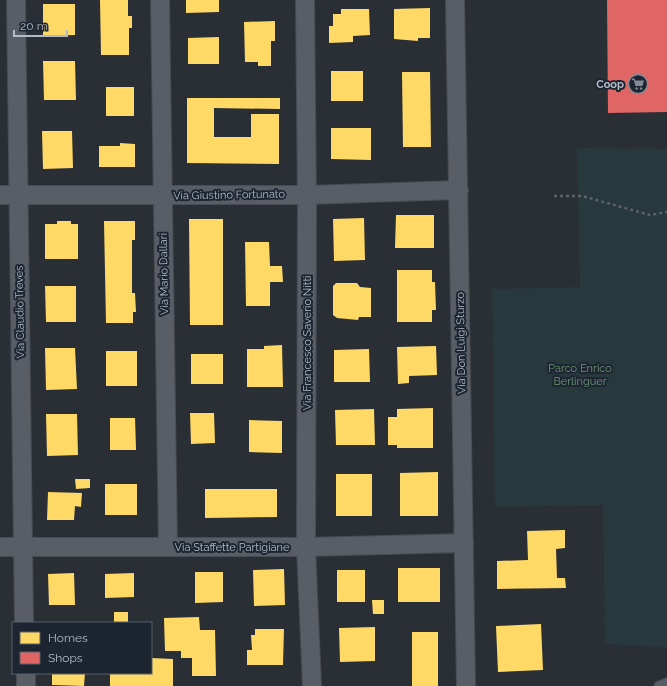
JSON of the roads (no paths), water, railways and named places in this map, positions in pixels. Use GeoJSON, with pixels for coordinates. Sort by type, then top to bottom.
{"type":"FeatureCollection","features":[{"type":"Feature","properties":{"kind":"street","name":"Via Claudio Treves"},"geometry":{"type":"LineString","coordinates":[[16,0],[24,622]]}},
{"type":"Feature","properties":{"kind":"street","name":"Via Mario Dallari"},"geometry":{"type":"LineString","coordinates":[[160,0],[168,547]]}},
{"type":"Feature","properties":{"kind":"street","name":"Via Francesco Saverio Nitti"},"geometry":{"type":"LineString","coordinates":[[305,0],[307,194],[306,546],[312,686]]}},
{"type":"Feature","properties":{"kind":"street","name":"Via Don Luigi Sturzo"},"geometry":{"type":"LineString","coordinates":[[455,0],[466,686]]}},
{"type":"Feature","properties":{"kind":"street","name":"Via Giustino Fortunato"},"geometry":{"type":"LineString","coordinates":[[0,195],[163,196],[459,190]]}},
{"type":"Feature","properties":{"kind":"street","name":"Via Staffette Partigiane"},"geometry":{"type":"LineString","coordinates":[[0,547],[306,546],[464,543]]}},
{"type":"Feature","properties":{"kind":"street"},"geometry":{"type":"LineString","coordinates":[[26,674],[26,686]]}},
{"type":"Feature","properties":{"kind":"lane"},"geometry":{"type":"LineString","coordinates":[[659,686],[667,683]]}},
{"type":"Feature","properties":{"kind":"place","name":"Coop"},"geometry":{"type":"Point","coordinates":[638,84]}},
{"type":"Feature","properties":{"kind":"park label","name":"Parco Enrico Berlinguer"},"geometry":{"type":"Point","coordinates":[580,374]}}]}
